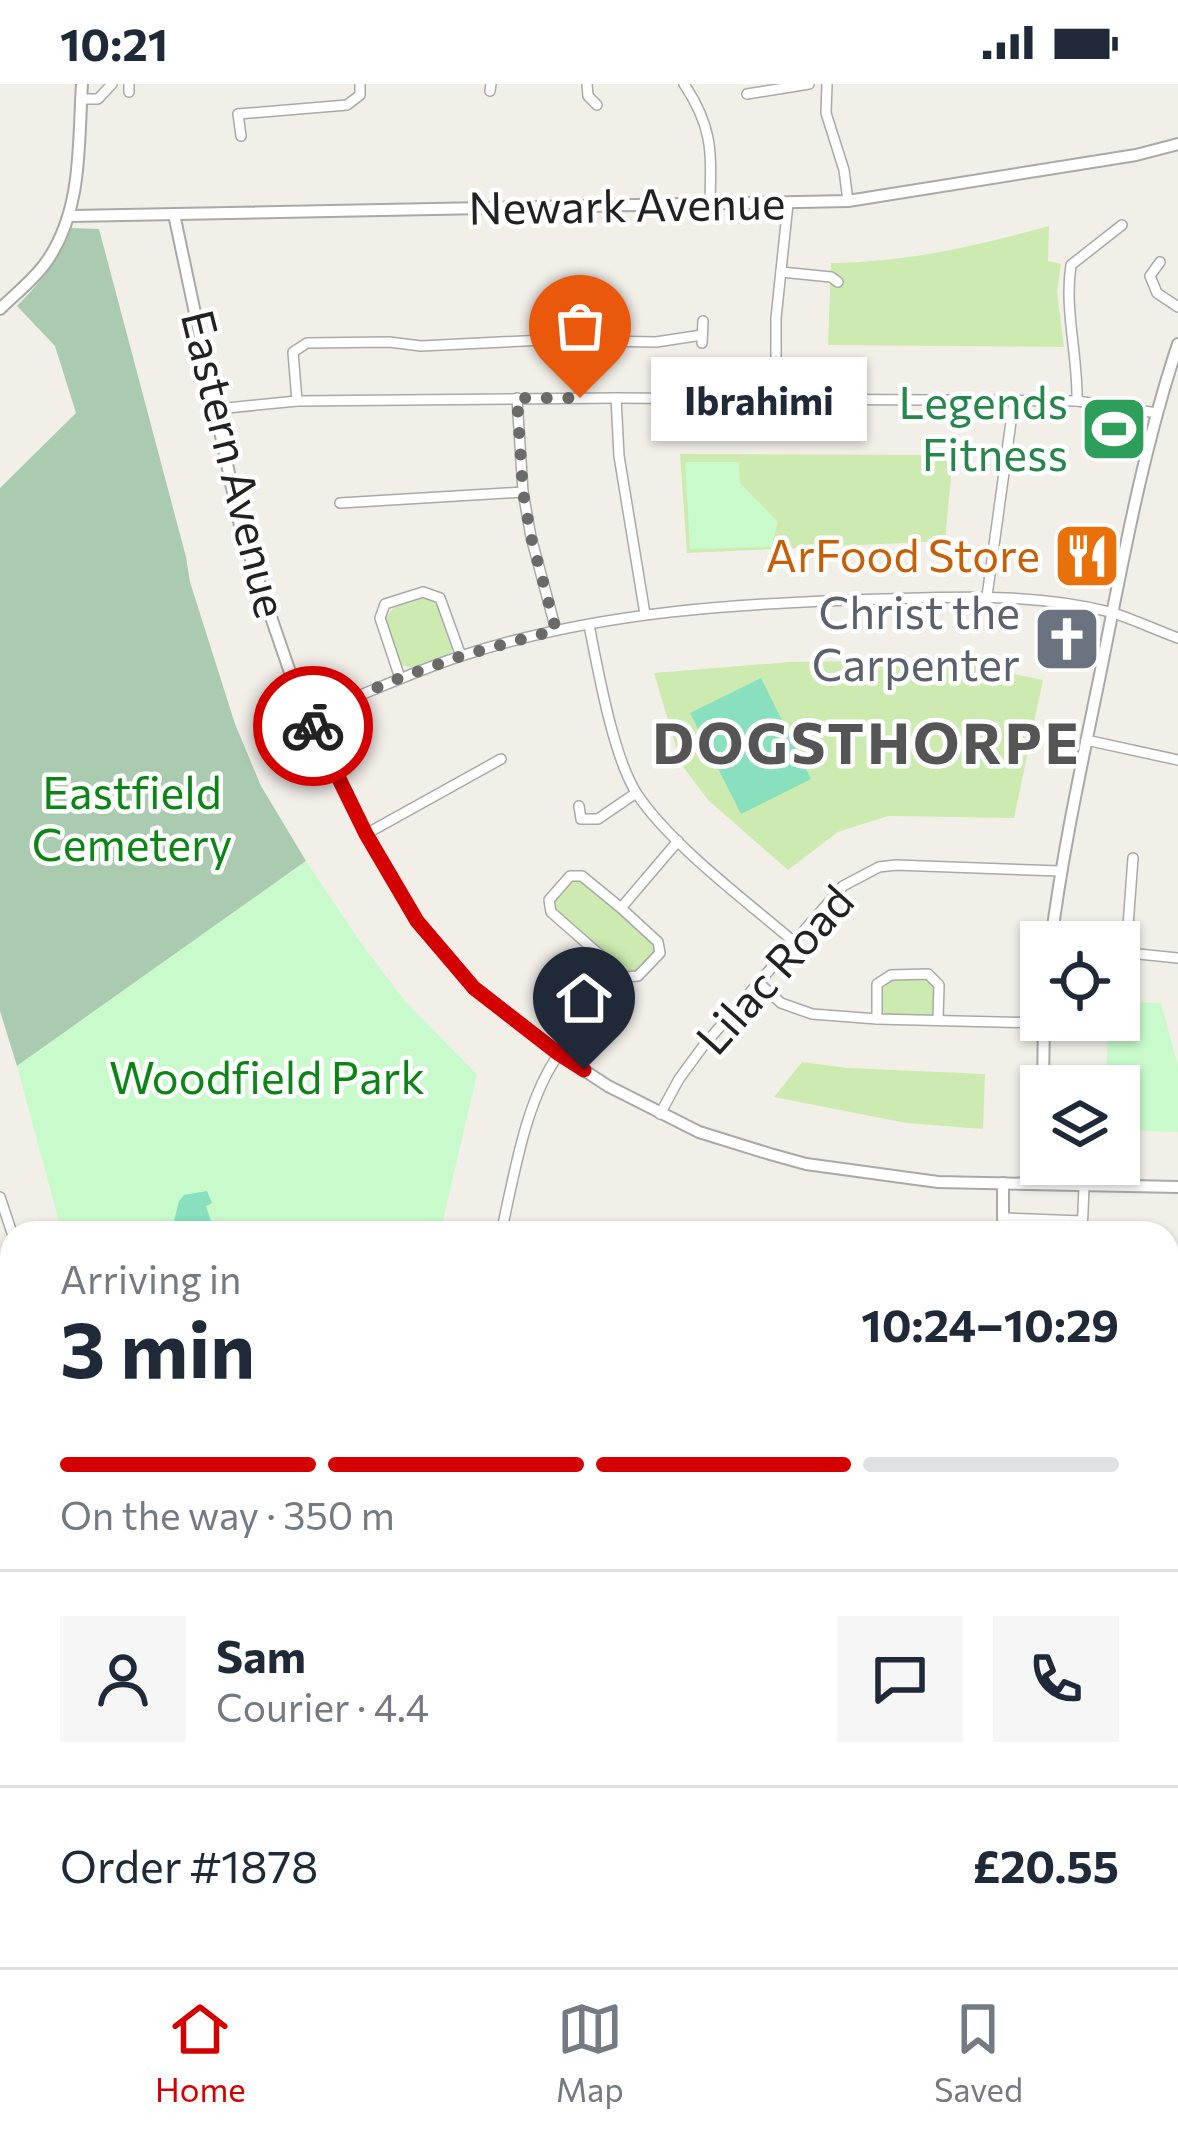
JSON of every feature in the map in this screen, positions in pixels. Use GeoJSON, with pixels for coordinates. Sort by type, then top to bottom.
{"type":"FeatureCollection","features":[{"type":"Feature","properties":{"kind":"street"},"geometry":{"type":"LineString","coordinates":[[0,309],[46,264],[70,216],[82,84]]}},
{"type":"Feature","properties":{"kind":"street"},"geometry":{"type":"LineString","coordinates":[[81,98],[98,99],[112,84]]}},
{"type":"Feature","properties":{"kind":"street"},"geometry":{"type":"LineString","coordinates":[[241,136],[238,114],[347,105],[360,95],[360,84]]}},
{"type":"Feature","properties":{"kind":"street"},"geometry":{"type":"LineString","coordinates":[[587,84],[588,97],[597,105]]}},
{"type":"Feature","properties":{"kind":"street"},"geometry":{"type":"LineString","coordinates":[[684,84],[699,107],[711,141],[710,205]]}},
{"type":"Feature","properties":{"kind":"street"},"geometry":{"type":"LineString","coordinates":[[747,94],[759,88],[809,84]]}},
{"type":"Feature","properties":{"kind":"street"},"geometry":{"type":"LineString","coordinates":[[827,84],[826,113],[844,170],[848,202]]}},
{"type":"Feature","properties":{"kind":"street","name":"Newark Avenue"},"geometry":{"type":"LineString","coordinates":[[70,216],[848,202],[1178,144]]}},
{"type":"Feature","properties":{"kind":"street"},"geometry":{"type":"LineString","coordinates":[[776,400],[776,318],[788,204]]}},
{"type":"Feature","properties":{"kind":"street","name":"Eastern Avenue"},"geometry":{"type":"LineString","coordinates":[[174,214],[242,530],[281,650],[366,834],[417,921],[474,988],[559,1054],[699,1132],[806,1163],[938,1182],[1020,1183]]}},
{"type":"Feature","properties":{"kind":"street"},"geometry":{"type":"LineString","coordinates":[[1077,400],[1078,366],[1067,291],[1071,265],[1122,225]]}},
{"type":"Feature","properties":{"kind":"street"},"geometry":{"type":"LineString","coordinates":[[1160,262],[1150,276],[1157,293],[1178,307]]}},
{"type":"Feature","properties":{"kind":"street"},"geometry":{"type":"LineString","coordinates":[[781,272],[838,281]]}},
{"type":"Feature","properties":{"kind":"street"},"geometry":{"type":"LineString","coordinates":[[297,401],[293,352],[307,343],[656,342],[702,339],[703,321]]}},
{"type":"Feature","properties":{"kind":"street"},"geometry":{"type":"LineString","coordinates":[[464,332],[464,345]]}},
{"type":"Feature","properties":{"kind":"street"},"geometry":{"type":"LineString","coordinates":[[1054,921],[1112,613],[1157,413],[1178,344]]}},
{"type":"Feature","properties":{"kind":"street"},"geometry":{"type":"LineString","coordinates":[[517,398],[523,492],[556,630]]}},
{"type":"Feature","properties":{"kind":"street"},"geometry":{"type":"LineString","coordinates":[[217,410],[297,401],[616,398],[1077,400],[1157,413]]}},
{"type":"Feature","properties":{"kind":"street"},"geometry":{"type":"LineString","coordinates":[[616,398],[620,456],[645,614]]}},
{"type":"Feature","properties":{"kind":"street"},"geometry":{"type":"LineString","coordinates":[[987,596],[1015,400]]}},
{"type":"Feature","properties":{"kind":"street"},"geometry":{"type":"LineString","coordinates":[[340,503],[523,492]]}},
{"type":"Feature","properties":{"kind":"street"},"geometry":{"type":"LineString","coordinates":[[400,678],[380,618],[385,604],[423,592],[440,598],[461,656]]}},
{"type":"Feature","properties":{"kind":"street"},"geometry":{"type":"LineString","coordinates":[[308,716],[461,656],[556,630],[752,602],[987,596],[1112,613],[1178,638]]}},
{"type":"Feature","properties":{"kind":"street"},"geometry":{"type":"LineString","coordinates":[[589,625],[608,713],[636,793],[678,841],[793,941]]}},
{"type":"Feature","properties":{"kind":"street"},"geometry":{"type":"LineString","coordinates":[[1086,740],[1178,760]]}},
{"type":"Feature","properties":{"kind":"street"},"geometry":{"type":"LineString","coordinates":[[366,834],[501,759]]}},
{"type":"Feature","properties":{"kind":"street"},"geometry":{"type":"LineString","coordinates":[[579,806],[581,819],[598,819],[636,793]]}},
{"type":"Feature","properties":{"kind":"street"},"geometry":{"type":"LineString","coordinates":[[621,908],[678,841]]}},
{"type":"Feature","properties":{"kind":"street"},"geometry":{"type":"LineString","coordinates":[[1126,921],[1133,858]]}},
{"type":"Feature","properties":{"kind":"street","name":"Lilac Road"},"geometry":{"type":"LineString","coordinates":[[660,1114],[704,1045],[843,886],[896,865],[1060,871]]}},
{"type":"Feature","properties":{"kind":"street"},"geometry":{"type":"LineString","coordinates":[[569,876],[583,876],[621,908],[658,942],[660,953],[638,976],[625,977],[551,912],[549,900],[569,876]]}},
{"type":"Feature","properties":{"kind":"street"},"geometry":{"type":"LineString","coordinates":[[1140,955],[1178,958]]}},
{"type":"Feature","properties":{"kind":"street"},"geometry":{"type":"LineString","coordinates":[[877,1019],[878,985],[890,975],[928,974],[939,985],[938,1020]]}},
{"type":"Feature","properties":{"kind":"street"},"geometry":{"type":"LineString","coordinates":[[759,983],[782,1003],[805,1012],[877,1019],[1020,1022]]}},
{"type":"Feature","properties":{"kind":"street"},"geometry":{"type":"LineString","coordinates":[[504,1221],[544,1074],[559,1054]]}},
{"type":"Feature","properties":{"kind":"street"},"geometry":{"type":"LineString","coordinates":[[1003,1183],[1003,1218],[1029,1221]]}},
{"type":"Feature","properties":{"kind":"street","name":"Eastern Avenue"},"geometry":{"type":"LineString","coordinates":[[1055,1185],[1178,1187]]}},
{"type":"Feature","properties":{"kind":"street"},"geometry":{"type":"LineString","coordinates":[[1082,1221],[1084,1187]]}},
{"type":"Feature","properties":{"kind":"green space"},"geometry":{"type":"Polygon","coordinates":[[[1049,226],[1048,261],[1061,264],[1057,291],[1064,347],[828,345],[831,263],[942,252],[1049,226]]]}},
{"type":"Feature","properties":{"kind":"green space","name":"Eastfield Cemetery"},"geometry":{"type":"Polygon","coordinates":[[[69,228],[99,229],[190,582],[235,724],[261,786],[306,861],[17,1066],[0,1011],[0,488],[76,413],[55,346],[17,306],[48,270],[69,228]]]}},
{"type":"Feature","properties":{"kind":"green space"},"geometry":{"type":"Polygon","coordinates":[[[680,454],[953,455],[945,541],[687,553],[680,454]]]}},
{"type":"Feature","properties":{"kind":"green space"},"geometry":{"type":"Polygon","coordinates":[[[685,462],[739,462],[740,483],[778,522],[771,547],[690,549],[685,462]]]}},
{"type":"Feature","properties":{"kind":"green space"},"geometry":{"type":"Polygon","coordinates":[[[424,598],[439,605],[454,647],[437,662],[406,667],[400,664],[386,618],[393,608],[424,598]]]}},
{"type":"Feature","properties":{"kind":"green space"},"geometry":{"type":"Polygon","coordinates":[[[947,660],[1043,680],[1014,818],[888,816],[838,832],[788,870],[708,800],[681,764],[654,673],[789,662],[947,660]]]}},
{"type":"Feature","properties":{"kind":"green space"},"geometry":{"type":"Polygon","coordinates":[[[761,678],[811,779],[741,814],[690,713],[761,678]]]}},
{"type":"Feature","properties":{"kind":"green space","name":"Woodfield Park"},"geometry":{"type":"Polygon","coordinates":[[[306,861],[405,1001],[477,1074],[443,1221],[59,1221],[17,1066],[306,861]]]}},
{"type":"Feature","properties":{"kind":"green space"},"geometry":{"type":"Polygon","coordinates":[[[572,879],[582,879],[655,943],[657,952],[637,973],[626,973],[554,911],[553,900],[572,879]]]}},
{"type":"Feature","properties":{"kind":"green space"},"geometry":{"type":"Polygon","coordinates":[[[887,980],[926,980],[936,989],[935,1012],[930,1017],[889,1017],[881,999],[881,986],[887,980]]]}},
{"type":"Feature","properties":{"kind":"green space"},"geometry":{"type":"Polygon","coordinates":[[[1140,1002],[1161,1003],[1178,1066],[1178,1132],[1140,1131],[1140,1065],[1107,1065],[1107,1041],[1140,1041],[1140,1002]]]}},
{"type":"Feature","properties":{"kind":"green space"},"geometry":{"type":"Polygon","coordinates":[[[802,1062],[985,1074],[983,1129],[906,1123],[774,1097],[802,1062]]]}},
{"type":"Feature","properties":{"kind":"green space"},"geometry":{"type":"Polygon","coordinates":[[[207,1191],[211,1221],[174,1221],[184,1195],[207,1191]]]}},
{"type":"Feature","properties":{"kind":"way so far"},"geometry":{"type":"LineString","coordinates":[[313,726],[308,716],[400,678],[556,630],[523,492],[517,398],[580,398]]}},
{"type":"Feature","properties":{"kind":"place","name":"Ibrahimi"},"geometry":{"type":"Point","coordinates":[580,398]}},
{"type":"Feature","properties":{"kind":"place","name":"Legends Fitness"},"geometry":{"type":"Point","coordinates":[1114,429]}},
{"type":"Feature","properties":{"kind":"place","name":"ArFood Store"},"geometry":{"type":"Point","coordinates":[1087,556]}},
{"type":"Feature","properties":{"kind":"place","name":"Christ the Carpenter"},"geometry":{"type":"Point","coordinates":[1067,639]}},
{"type":"Feature","properties":{"kind":"district","name":"DOGSTHORPE"},"geometry":{"type":"Point","coordinates":[867,744]}},
{"type":"Feature","properties":{"kind":"route"},"geometry":{"type":"LineString","coordinates":[[313,726],[366,834],[417,921],[474,988],[584,1070]]}}]}
